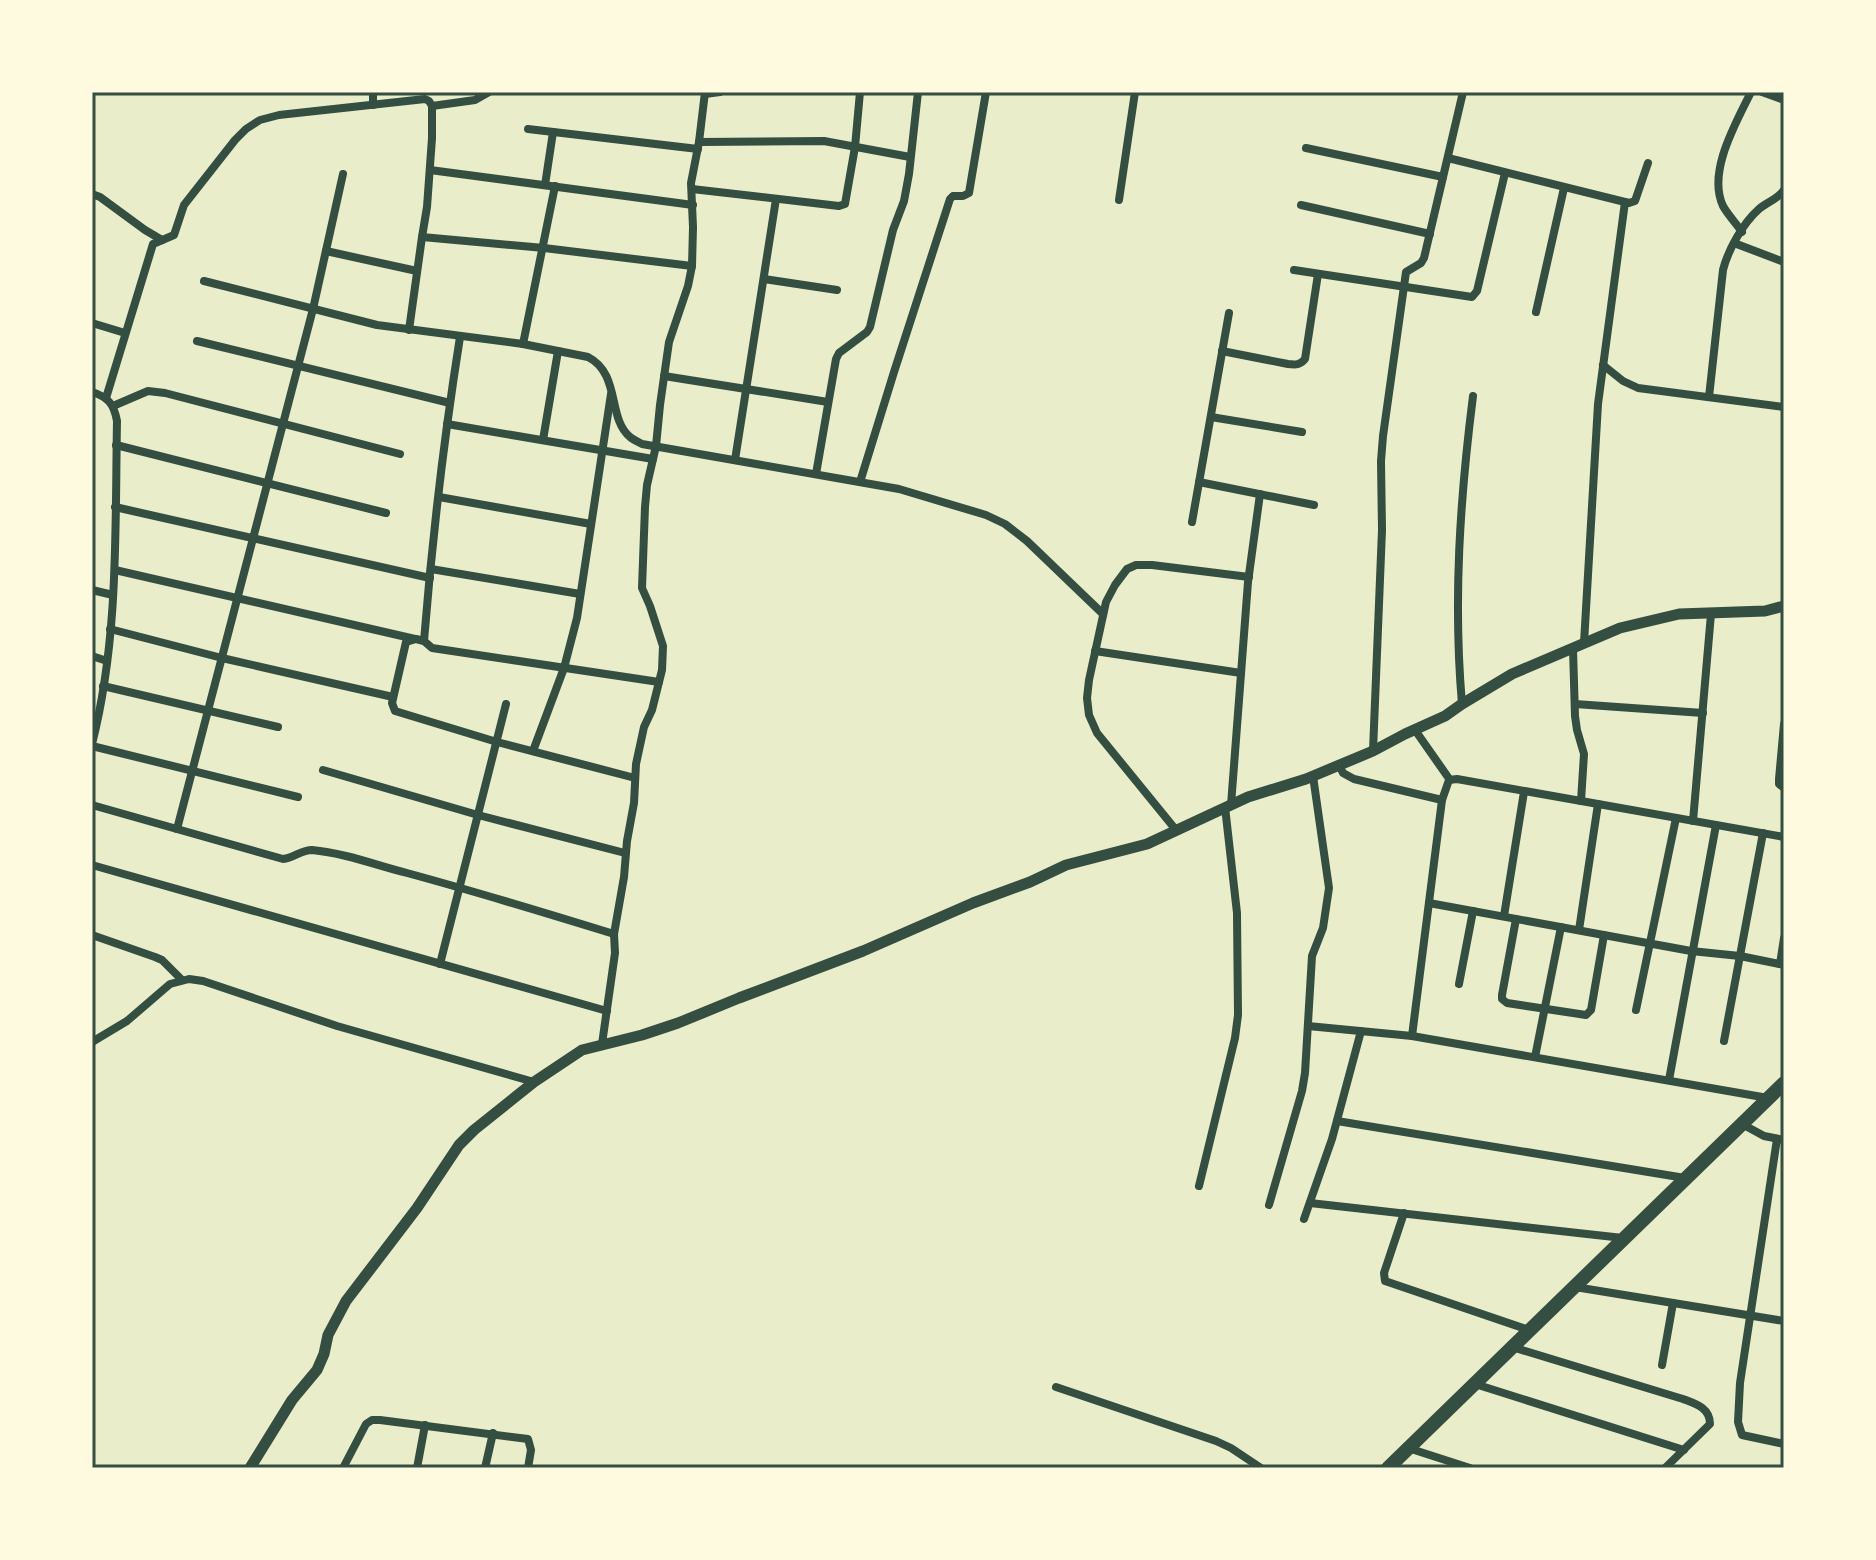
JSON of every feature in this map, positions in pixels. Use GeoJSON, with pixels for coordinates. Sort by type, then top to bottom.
{"type":"FeatureCollection","features":[{"type":"Feature","properties":{"kind":"main road"},"geometry":{"type":"LineString","coordinates":[[1388,1468],[1784,1083]]}},
{"type":"Feature","properties":{"kind":"street"},"geometry":{"type":"LineString","coordinates":[[373,92],[373,105]]}},
{"type":"Feature","properties":{"kind":"street"},"geometry":{"type":"LineString","coordinates":[[432,106],[475,100],[489,92]]}},
{"type":"Feature","properties":{"kind":"street"},"geometry":{"type":"LineString","coordinates":[[602,1044],[639,746],[659,682],[663,646],[642,588],[645,507],[669,342],[692,266],[691,183],[705,93],[720,92]]}},
{"type":"Feature","properties":{"kind":"street"},"geometry":{"type":"LineString","coordinates":[[692,189],[839,206],[845,204],[860,92]]}},
{"type":"Feature","properties":{"kind":"street"},"geometry":{"type":"LineString","coordinates":[[816,474],[836,359],[870,327],[893,230],[904,201],[918,92]]}},
{"type":"Feature","properties":{"kind":"street"},"geometry":{"type":"LineString","coordinates":[[860,482],[950,199],[969,193],[986,92]]}},
{"type":"Feature","properties":{"kind":"street"},"geometry":{"type":"LineString","coordinates":[[1119,200],[1135,92]]}},
{"type":"Feature","properties":{"kind":"street"},"geometry":{"type":"LineString","coordinates":[[1373,751],[1382,530],[1381,448],[1406,272],[1424,258],[1463,92]]}},
{"type":"Feature","properties":{"kind":"street"},"geometry":{"type":"LineString","coordinates":[[1742,232],[1724,207],[1718,168],[1751,92]]}},
{"type":"Feature","properties":{"kind":"street"},"geometry":{"type":"LineString","coordinates":[[1762,92],[1784,100]]}},
{"type":"Feature","properties":{"kind":"street"},"geometry":{"type":"LineString","coordinates":[[106,398],[153,244],[174,235],[184,205],[235,140],[260,120],[279,115],[429,101],[432,106],[430,170],[409,330]]}},
{"type":"Feature","properties":{"kind":"street"},"geometry":{"type":"LineString","coordinates":[[528,129],[699,145],[824,141],[910,157]]}},
{"type":"Feature","properties":{"kind":"street"},"geometry":{"type":"LineString","coordinates":[[545,185],[553,132]]}},
{"type":"Feature","properties":{"kind":"street"},"geometry":{"type":"LineString","coordinates":[[1306,148],[1443,177]]}},
{"type":"Feature","properties":{"kind":"street"},"geometry":{"type":"LineString","coordinates":[[1448,158],[1629,203],[1635,201],[1648,163]]}},
{"type":"Feature","properties":{"kind":"street"},"geometry":{"type":"LineString","coordinates":[[430,170],[693,205]]}},
{"type":"Feature","properties":{"kind":"street"},"geometry":{"type":"LineString","coordinates":[[1294,270],[1468,298],[1476,294],[1505,173]]}},
{"type":"Feature","properties":{"kind":"street"},"geometry":{"type":"LineString","coordinates":[[177,829],[313,309],[343,174]]}},
{"type":"Feature","properties":{"kind":"street"},"geometry":{"type":"LineString","coordinates":[[523,344],[555,186]]}},
{"type":"Feature","properties":{"kind":"street"},"geometry":{"type":"LineString","coordinates":[[1536,312],[1564,188]]}},
{"type":"Feature","properties":{"kind":"street"},"geometry":{"type":"LineString","coordinates":[[1709,397],[1727,256],[1757,211],[1784,190]]}},
{"type":"Feature","properties":{"kind":"street"},"geometry":{"type":"LineString","coordinates":[[92,194],[162,240]]}},
{"type":"Feature","properties":{"kind":"street"},"geometry":{"type":"LineString","coordinates":[[735,460],[776,199]]}},
{"type":"Feature","properties":{"kind":"street"},"geometry":{"type":"LineString","coordinates":[[1581,801],[1584,754],[1577,730],[1575,704],[1578,646],[1598,404],[1625,202]]}},
{"type":"Feature","properties":{"kind":"street"},"geometry":{"type":"LineString","coordinates":[[1301,205],[1430,234]]}},
{"type":"Feature","properties":{"kind":"street"},"geometry":{"type":"LineString","coordinates":[[422,237],[692,266]]}},
{"type":"Feature","properties":{"kind":"street"},"geometry":{"type":"LineString","coordinates":[[1734,243],[1784,262]]}},
{"type":"Feature","properties":{"kind":"street"},"geometry":{"type":"LineString","coordinates":[[326,251],[417,271]]}},
{"type":"Feature","properties":{"kind":"street"},"geometry":{"type":"LineString","coordinates":[[1222,351],[1288,364],[1302,363],[1318,274]]}},
{"type":"Feature","properties":{"kind":"street"},"geometry":{"type":"LineString","coordinates":[[764,279],[837,290]]}},
{"type":"Feature","properties":{"kind":"street"},"geometry":{"type":"LineString","coordinates":[[204,281],[377,325],[523,344],[588,357],[597,361],[606,373],[623,428],[642,444],[899,489],[986,515],[1005,524],[1027,541],[1103,614]]}},
{"type":"Feature","properties":{"kind":"street"},"geometry":{"type":"LineString","coordinates":[[1192,522],[1229,313]]}},
{"type":"Feature","properties":{"kind":"street"},"geometry":{"type":"LineString","coordinates":[[92,323],[125,333]]}},
{"type":"Feature","properties":{"kind":"street"},"geometry":{"type":"LineString","coordinates":[[420,640],[460,337]]}},
{"type":"Feature","properties":{"kind":"street"},"geometry":{"type":"LineString","coordinates":[[197,341],[450,403]]}},
{"type":"Feature","properties":{"kind":"street"},"geometry":{"type":"LineString","coordinates":[[543,440],[558,351]]}},
{"type":"Feature","properties":{"kind":"street"},"geometry":{"type":"LineString","coordinates":[[1603,365],[1638,388],[1784,407]]}},
{"type":"Feature","properties":{"kind":"street"},"geometry":{"type":"LineString","coordinates":[[664,376],[828,402]]}},
{"type":"Feature","properties":{"kind":"street"},"geometry":{"type":"LineString","coordinates":[[113,406],[155,391],[400,454]]}},
{"type":"Feature","properties":{"kind":"street"},"geometry":{"type":"LineString","coordinates":[[533,751],[564,668],[577,618],[612,391]]}},
{"type":"Feature","properties":{"kind":"street"},"geometry":{"type":"LineString","coordinates":[[92,392],[106,398],[113,406],[117,421],[115,570],[107,661],[92,745],[298,797]]}},
{"type":"Feature","properties":{"kind":"street"},"geometry":{"type":"LineString","coordinates":[[1462,704],[1457,648],[1457,584],[1464,467],[1473,396]]}},
{"type":"Feature","properties":{"kind":"street"},"geometry":{"type":"LineString","coordinates":[[1211,417],[1302,432]]}},
{"type":"Feature","properties":{"kind":"street"},"geometry":{"type":"LineString","coordinates":[[447,424],[653,459]]}},
{"type":"Feature","properties":{"kind":"street"},"geometry":{"type":"LineString","coordinates":[[116,445],[386,513]]}},
{"type":"Feature","properties":{"kind":"street"},"geometry":{"type":"LineString","coordinates":[[1199,482],[1314,505]]}},
{"type":"Feature","properties":{"kind":"street"},"geometry":{"type":"LineString","coordinates":[[1199,1186],[1238,1015],[1237,913],[1228,806],[1249,577],[1260,494]]}},
{"type":"Feature","properties":{"kind":"street"},"geometry":{"type":"LineString","coordinates":[[439,497],[591,524]]}},
{"type":"Feature","properties":{"kind":"street"},"geometry":{"type":"LineString","coordinates":[[115,507],[430,573],[580,594]]}},
{"type":"Feature","properties":{"kind":"street"},"geometry":{"type":"LineString","coordinates":[[1176,830],[1097,733],[1089,715],[1089,680],[1106,602],[1127,569],[1136,565],[1249,577]]}},
{"type":"Feature","properties":{"kind":"street"},"geometry":{"type":"LineString","coordinates":[[115,570],[420,640],[432,648],[659,682]]}},
{"type":"Feature","properties":{"kind":"street"},"geometry":{"type":"LineString","coordinates":[[92,590],[113,595]]}},
{"type":"Feature","properties":{"kind":"street"},"geometry":{"type":"LineString","coordinates":[[250,1468],[292,1400],[317,1370],[328,1335],[346,1301],[417,1208],[459,1145],[534,1082],[582,1050],[620,1042],[678,1023],[863,951],[1066,865],[1147,844],[1248,797],[1313,776],[1373,751],[1445,716],[1512,674],[1620,628],[1679,614],[1765,611],[1784,606]]}},
{"type":"Feature","properties":{"kind":"street"},"geometry":{"type":"LineString","coordinates":[[1693,821],[1711,614]]}},
{"type":"Feature","properties":{"kind":"street"},"geometry":{"type":"LineString","coordinates":[[110,629],[393,697]]}},
{"type":"Feature","properties":{"kind":"street"},"geometry":{"type":"LineString","coordinates":[[420,640],[406,642],[393,697],[392,707],[395,711],[497,742],[635,778]]}},
{"type":"Feature","properties":{"kind":"street"},"geometry":{"type":"LineString","coordinates":[[1095,651],[1241,673]]}},
{"type":"Feature","properties":{"kind":"street"},"geometry":{"type":"LineString","coordinates":[[92,656],[107,661]]}},
{"type":"Feature","properties":{"kind":"street"},"geometry":{"type":"LineString","coordinates":[[103,686],[278,727]]}},
{"type":"Feature","properties":{"kind":"street"},"geometry":{"type":"LineString","coordinates":[[440,964],[506,704]]}},
{"type":"Feature","properties":{"kind":"street"},"geometry":{"type":"LineString","coordinates":[[1575,704],[1703,713]]}},
{"type":"Feature","properties":{"kind":"street"},"geometry":{"type":"LineString","coordinates":[[1784,728],[1779,784],[1784,788]]}},
{"type":"Feature","properties":{"kind":"street"},"geometry":{"type":"LineString","coordinates":[[1415,730],[1450,780]]}},
{"type":"Feature","properties":{"kind":"street"},"geometry":{"type":"LineString","coordinates":[[1339,765],[1343,773],[1354,779],[1442,800]]}},
{"type":"Feature","properties":{"kind":"street"},"geometry":{"type":"LineString","coordinates":[[323,770],[625,853]]}},
{"type":"Feature","properties":{"kind":"street"},"geometry":{"type":"LineString","coordinates":[[1269,1205],[1302,1091],[1312,956],[1323,928],[1329,888],[1313,776]]}},
{"type":"Feature","properties":{"kind":"street"},"geometry":{"type":"LineString","coordinates":[[1412,1036],[1442,800],[1450,780],[1784,837]]}},
{"type":"Feature","properties":{"kind":"street"},"geometry":{"type":"LineString","coordinates":[[1504,916],[1524,792]]}},
{"type":"Feature","properties":{"kind":"street"},"geometry":{"type":"LineString","coordinates":[[1579,930],[1598,804]]}},
{"type":"Feature","properties":{"kind":"street"},"geometry":{"type":"LineString","coordinates":[[92,805],[283,859],[312,850],[344,856],[460,887],[614,934]]}},
{"type":"Feature","properties":{"kind":"street"},"geometry":{"type":"LineString","coordinates":[[1636,1010],[1676,818]]}},
{"type":"Feature","properties":{"kind":"street"},"geometry":{"type":"LineString","coordinates":[[1669,1080],[1716,825]]}},
{"type":"Feature","properties":{"kind":"street"},"geometry":{"type":"LineString","coordinates":[[1724,1041],[1763,833]]}},
{"type":"Feature","properties":{"kind":"street"},"geometry":{"type":"LineString","coordinates":[[92,865],[607,1011]]}},
{"type":"Feature","properties":{"kind":"street"},"geometry":{"type":"LineString","coordinates":[[1429,903],[1691,951],[1782,964],[1784,938]]}},
{"type":"Feature","properties":{"kind":"street"},"geometry":{"type":"LineString","coordinates":[[1459,984],[1473,911]]}},
{"type":"Feature","properties":{"kind":"street"},"geometry":{"type":"LineString","coordinates":[[1516,919],[1502,999],[1507,1003],[1580,1015],[1589,1013],[1604,935]]}},
{"type":"Feature","properties":{"kind":"street"},"geometry":{"type":"LineString","coordinates":[[1535,1057],[1561,927]]}},
{"type":"Feature","properties":{"kind":"street"},"geometry":{"type":"LineString","coordinates":[[92,935],[162,960],[182,980]]}},
{"type":"Feature","properties":{"kind":"street"},"geometry":{"type":"LineString","coordinates":[[92,1042],[127,1021],[170,984],[189,979],[337,1026],[534,1082]]}},
{"type":"Feature","properties":{"kind":"street"},"geometry":{"type":"LineString","coordinates":[[1308,1026],[1412,1036],[1769,1098]]}},
{"type":"Feature","properties":{"kind":"street"},"geometry":{"type":"LineString","coordinates":[[1304,1219],[1337,1121],[1361,1031]]}},
{"type":"Feature","properties":{"kind":"street"},"geometry":{"type":"LineString","coordinates":[[1337,1121],[1686,1178]]}},
{"type":"Feature","properties":{"kind":"street"},"geometry":{"type":"LineString","coordinates":[[1742,1124],[1764,1136],[1780,1140],[1740,1383],[1739,1430],[1742,1435],[1784,1444]]}},
{"type":"Feature","properties":{"kind":"street"},"geometry":{"type":"LineString","coordinates":[[1310,1203],[1624,1238]]}},
{"type":"Feature","properties":{"kind":"street"},"geometry":{"type":"LineString","coordinates":[[1404,1213],[1384,1273],[1385,1281],[1529,1330]]}},
{"type":"Feature","properties":{"kind":"street"},"geometry":{"type":"LineString","coordinates":[[1573,1287],[1784,1321]]}},
{"type":"Feature","properties":{"kind":"street"},"geometry":{"type":"LineString","coordinates":[[1662,1365],[1673,1303]]}},
{"type":"Feature","properties":{"kind":"street"},"geometry":{"type":"LineString","coordinates":[[1511,1347],[1700,1406],[1707,1411],[1710,1424],[1665,1468]]}},
{"type":"Feature","properties":{"kind":"street"},"geometry":{"type":"LineString","coordinates":[[1474,1384],[1684,1450]]}},
{"type":"Feature","properties":{"kind":"street"},"geometry":{"type":"LineString","coordinates":[[1056,1387],[1216,1441],[1261,1468]]}},
{"type":"Feature","properties":{"kind":"street"},"geometry":{"type":"LineString","coordinates":[[343,1468],[366,1424],[372,1420],[528,1439],[531,1450],[528,1468]]}},
{"type":"Feature","properties":{"kind":"street"},"geometry":{"type":"LineString","coordinates":[[417,1468],[425,1425]]}},
{"type":"Feature","properties":{"kind":"street"},"geometry":{"type":"LineString","coordinates":[[485,1468],[493,1433]]}},
{"type":"Feature","properties":{"kind":"street"},"geometry":{"type":"LineString","coordinates":[[1408,1448],[1470,1468]]}}]}
